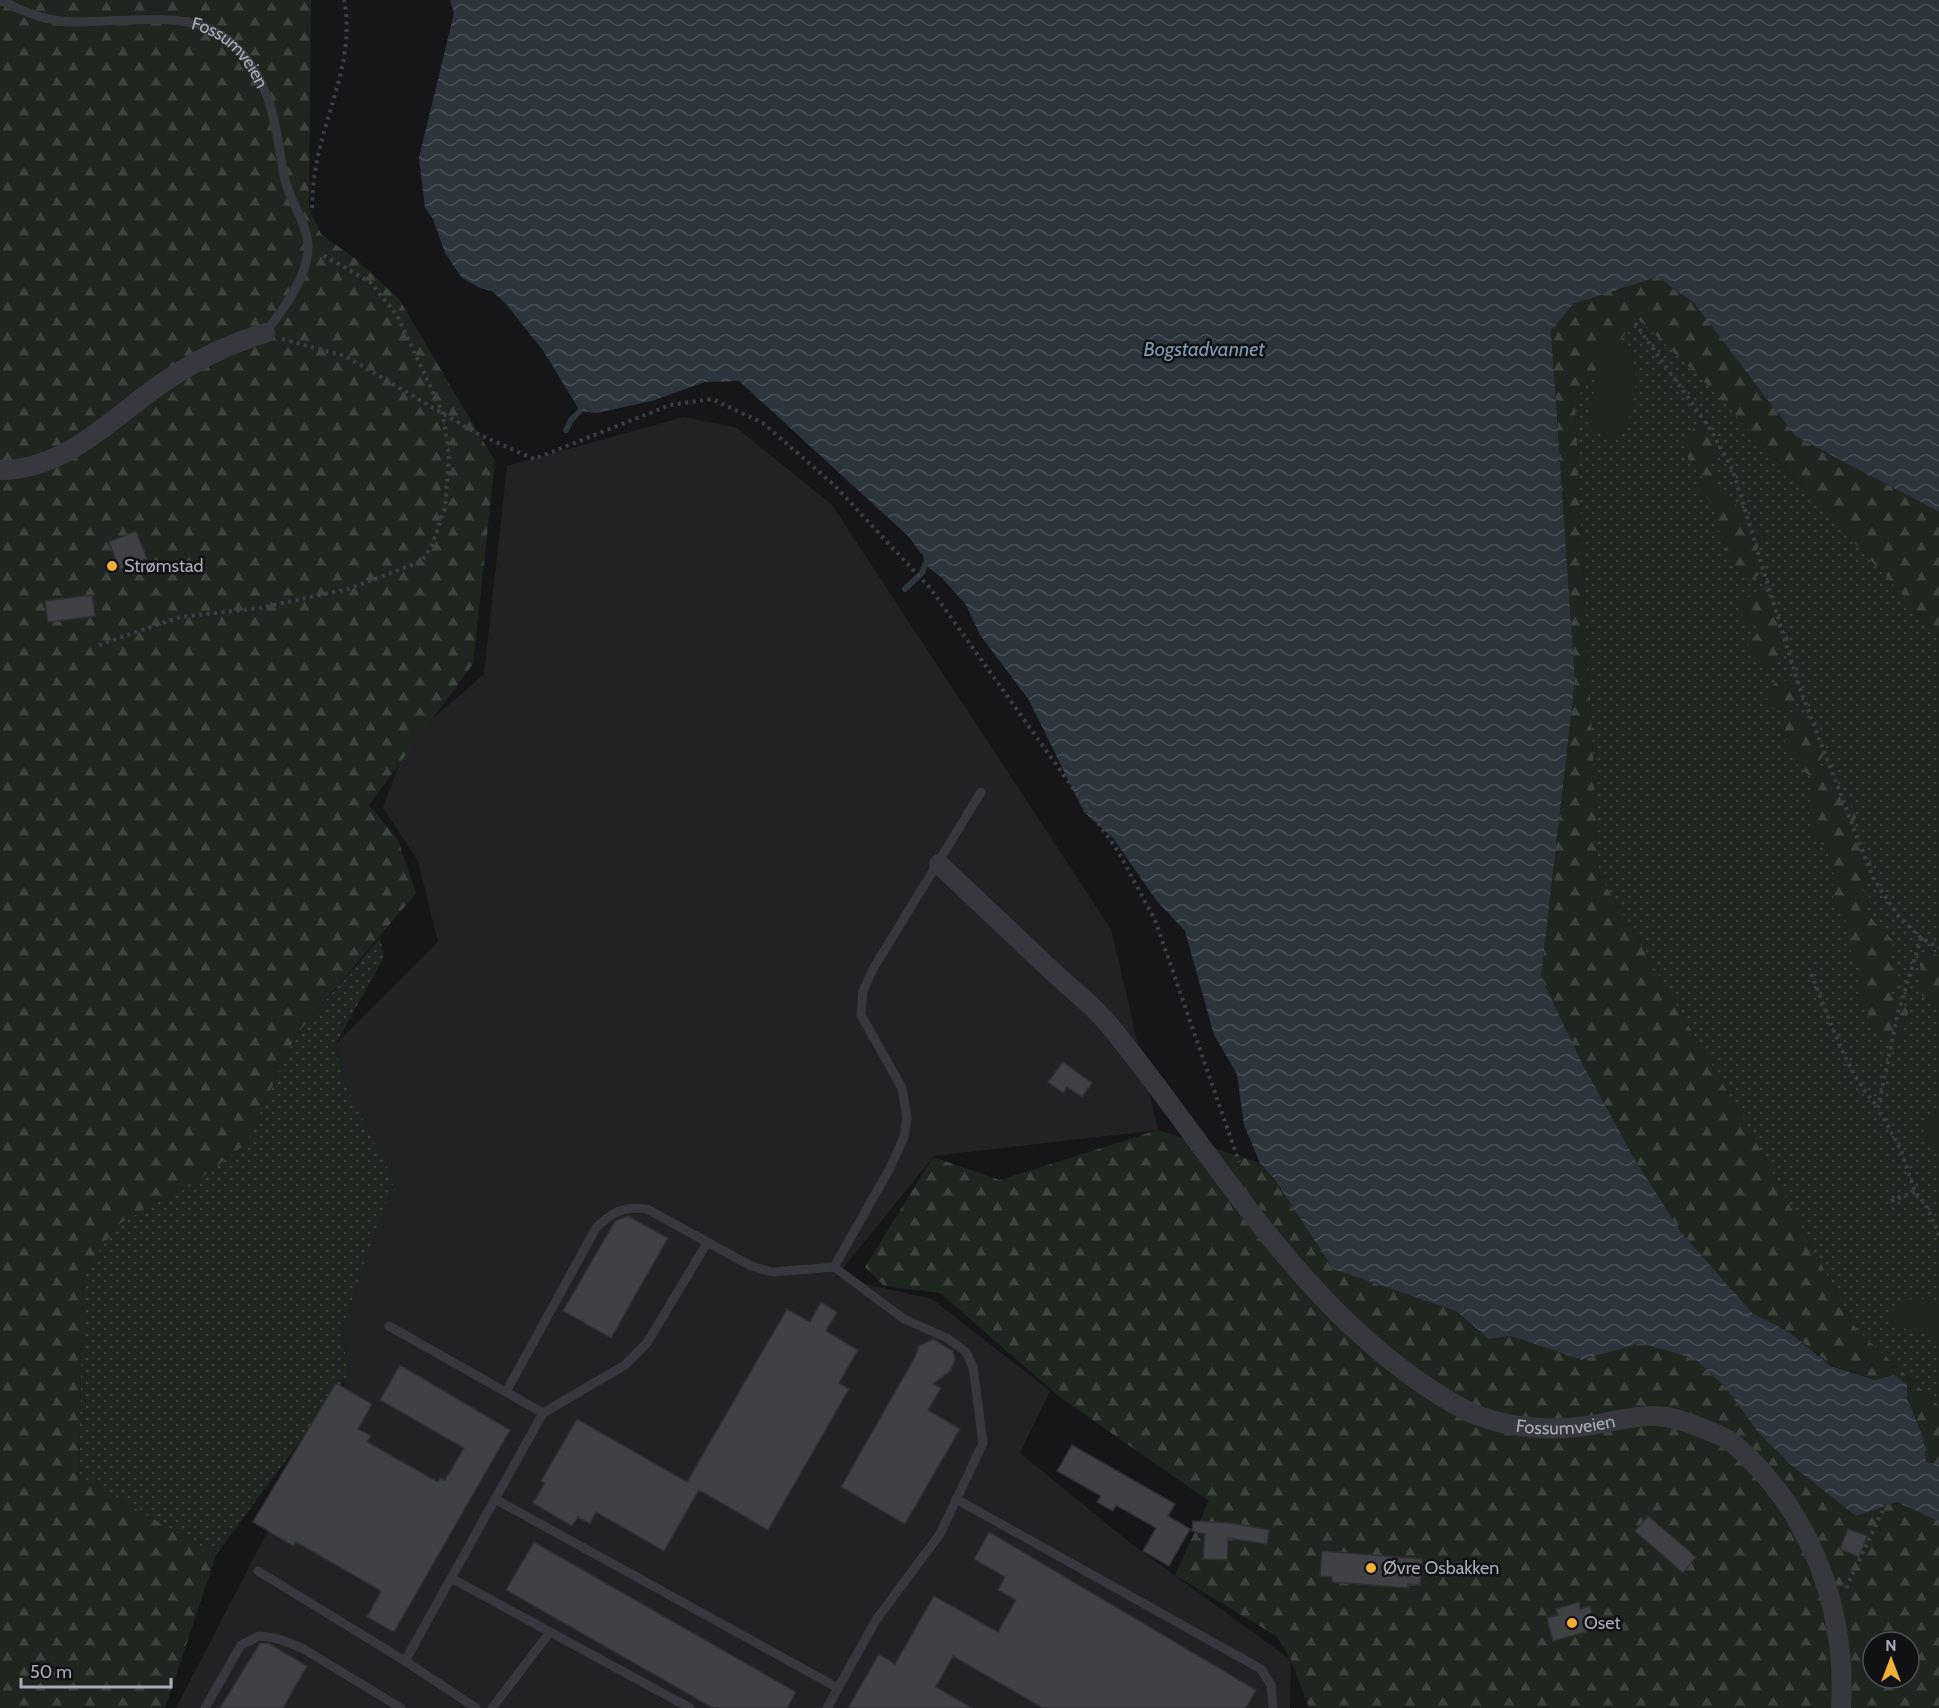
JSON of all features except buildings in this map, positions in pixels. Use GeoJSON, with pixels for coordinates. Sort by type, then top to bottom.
{"type":"FeatureCollection","features":[{"type":"Feature","properties":{"kind":"street"},"geometry":{"type":"LineString","coordinates":[[0,470],[25,470],[82,444],[158,386],[208,353],[265,333]]}},
{"type":"Feature","properties":{"kind":"street","name":"Fossumveien"},"geometry":{"type":"LineString","coordinates":[[939,864],[1108,1023],[1261,1228],[1329,1307],[1396,1366],[1459,1407],[1510,1425],[1567,1428],[1643,1414],[1686,1420],[1732,1441],[1788,1502],[1809,1539],[1834,1614],[1842,1681],[1841,1708]]}},
{"type":"Feature","properties":{"kind":"lane","name":"Fossumveien"},"geometry":{"type":"LineString","coordinates":[[0,0],[38,17],[76,23],[169,16],[203,20],[231,37],[249,60],[267,95],[286,182],[308,243]]}},
{"type":"Feature","properties":{"kind":"lane"},"geometry":{"type":"LineString","coordinates":[[265,333],[282,312],[300,276],[308,243]]}},
{"type":"Feature","properties":{"kind":"lane"},"geometry":{"type":"LineString","coordinates":[[834,1267],[890,1168],[904,1137],[907,1118],[902,1088],[861,1014],[863,991],[873,969],[981,792]]}},
{"type":"Feature","properties":{"kind":"lane"},"geometry":{"type":"LineString","coordinates":[[506,1392],[596,1228],[613,1212],[630,1207],[647,1209],[751,1266],[772,1272],[834,1267],[904,1319],[947,1338],[966,1352],[973,1367],[983,1443],[940,1534],[876,1620],[827,1708]]}},
{"type":"Feature","properties":{"kind":"lane"},"geometry":{"type":"LineString","coordinates":[[405,1661],[543,1413],[625,1365],[647,1343],[707,1243]]}},
{"type":"Feature","properties":{"kind":"lane"},"geometry":{"type":"LineString","coordinates":[[389,1326],[543,1413]]}},
{"type":"Feature","properties":{"kind":"lane"},"geometry":{"type":"LineString","coordinates":[[495,1499],[838,1688]]}},
{"type":"Feature","properties":{"kind":"lane"},"geometry":{"type":"LineString","coordinates":[[956,1499],[1261,1669],[1271,1685],[1273,1708]]}},
{"type":"Feature","properties":{"kind":"lane"},"geometry":{"type":"LineString","coordinates":[[258,1571],[405,1661],[476,1708]]}},
{"type":"Feature","properties":{"kind":"lane"},"geometry":{"type":"LineString","coordinates":[[451,1578],[690,1708]]}},
{"type":"Feature","properties":{"kind":"lane"},"geometry":{"type":"LineString","coordinates":[[492,1708],[550,1632]]}},
{"type":"Feature","properties":{"kind":"lane"},"geometry":{"type":"LineString","coordinates":[[205,1708],[241,1645],[259,1636],[276,1638],[303,1648],[401,1708]]}},
{"type":"Feature","properties":{"kind":"path"},"geometry":{"type":"LineString","coordinates":[[311,210],[316,166],[343,68],[347,11],[344,0]]}},
{"type":"Feature","properties":{"kind":"path"},"geometry":{"type":"LineString","coordinates":[[99,645],[180,617],[260,608],[348,590],[422,561],[432,545],[445,508],[449,456],[444,414],[397,315],[370,282],[325,258],[308,243]]}},
{"type":"Feature","properties":{"kind":"path"},"geometry":{"type":"LineString","coordinates":[[1635,323],[1710,430],[1733,471],[1799,686],[1873,878],[1899,917],[1922,938],[1939,948]]}},
{"type":"Feature","properties":{"kind":"path"},"geometry":{"type":"LineString","coordinates":[[265,333],[345,357],[478,434],[534,459],[670,405],[712,399],[763,423],[834,485],[930,588],[1118,851],[1155,920],[1242,1171]]}},
{"type":"Feature","properties":{"kind":"path"},"geometry":{"type":"LineString","coordinates":[[1878,1108],[1898,1013],[1922,938]]}},
{"type":"Feature","properties":{"kind":"path"},"geometry":{"type":"LineString","coordinates":[[1811,974],[1861,1086],[1878,1108],[1901,1150],[1915,1192],[1926,1205],[1939,1235]]}},
{"type":"Feature","properties":{"kind":"path"},"geometry":{"type":"LineString","coordinates":[[1891,1201],[1915,1192]]}},
{"type":"Feature","properties":{"kind":"path"},"geometry":{"type":"LineString","coordinates":[[1834,1614],[1884,1508]]}},
{"type":"Feature","properties":{"kind":"shaded area"},"geometry":{"type":"Polygon","coordinates":[[[684,417],[737,428],[832,505],[1111,929],[1158,1130],[934,1156],[836,1277],[932,1299],[1050,1391],[1020,1453],[1133,1545],[1291,1660],[1290,1708],[176,1708],[348,1376],[342,1328],[394,1181],[344,1082],[335,1045],[438,942],[418,861],[383,808],[408,740],[484,674],[507,466],[684,417]]]}},
{"type":"Feature","properties":{"kind":"green space"},"geometry":{"type":"Polygon","coordinates":[[[0,0],[311,0],[309,208],[321,234],[356,259],[399,299],[495,461],[473,664],[369,805],[398,840],[416,893],[296,1035],[246,1144],[202,1177],[119,1224],[83,1272],[79,1476],[216,1555],[165,1708],[0,1708],[0,0]]]}},
{"type":"Feature","properties":{"kind":"green space"},"geometry":{"type":"Polygon","coordinates":[[[1657,277],[1694,303],[1795,436],[1939,512],[1939,634],[1700,377],[1637,318],[1575,400],[1599,874],[1743,1118],[1856,1329],[1939,1406],[1939,1708],[1309,1708],[1291,1660],[1278,1637],[1175,1575],[1209,1501],[1061,1398],[940,1293],[884,1286],[865,1267],[933,1157],[1000,1180],[1158,1130],[1260,1163],[1276,1181],[1333,1269],[1456,1311],[1489,1339],[1511,1336],[1582,1360],[1641,1343],[1695,1359],[1726,1388],[1757,1431],[1856,1516],[1875,1380],[1831,1365],[1789,1331],[1753,1315],[1680,1231],[1634,1158],[1581,1061],[1541,977],[1575,681],[1551,331],[1573,304],[1657,277]]]}},
{"type":"Feature","properties":{"kind":"green space"},"geometry":{"type":"Polygon","coordinates":[[[1660,306],[1736,416],[1939,634],[1939,1406],[1856,1329],[1743,1118],[1599,874],[1575,400],[1637,317],[1660,306]]]}},
{"type":"Feature","properties":{"kind":"green space"},"geometry":{"type":"Polygon","coordinates":[[[1613,341],[1629,345],[1635,368],[1636,390],[1631,412],[1621,434],[1608,438],[1592,430],[1592,412],[1596,356],[1613,341]]]}},
{"type":"Feature","properties":{"kind":"green space"},"geometry":{"type":"Polygon","coordinates":[[[1708,426],[1720,443],[1709,462],[1715,471],[1716,488],[1744,512],[1750,527],[1762,536],[1757,550],[1765,569],[1750,582],[1725,553],[1727,542],[1715,526],[1714,507],[1700,489],[1702,476],[1690,465],[1684,444],[1693,429],[1708,426]]]}},
{"type":"Feature","properties":{"kind":"green space"},"geometry":{"type":"Polygon","coordinates":[[[1756,592],[1772,595],[1778,608],[1777,626],[1788,636],[1790,650],[1774,667],[1761,664],[1748,645],[1760,629],[1743,620],[1740,603],[1756,592]]]}},
{"type":"Feature","properties":{"kind":"green space"},"geometry":{"type":"Polygon","coordinates":[[[1780,679],[1797,684],[1802,698],[1784,712],[1770,708],[1765,691],[1780,679]]]}},
{"type":"Feature","properties":{"kind":"green space"},"geometry":{"type":"Polygon","coordinates":[[[1797,715],[1811,721],[1826,750],[1818,764],[1829,769],[1838,778],[1839,794],[1850,804],[1856,817],[1851,833],[1862,841],[1870,857],[1874,877],[1861,888],[1873,901],[1865,909],[1894,942],[1888,960],[1899,978],[1887,992],[1898,997],[1909,1011],[1897,1045],[1884,1041],[1862,1006],[1859,965],[1851,951],[1850,930],[1830,891],[1836,877],[1826,861],[1831,848],[1814,840],[1809,815],[1813,793],[1811,777],[1794,762],[1794,751],[1785,745],[1783,725],[1797,715]]]}},
{"type":"Feature","properties":{"kind":"green space"},"geometry":{"type":"Polygon","coordinates":[[[380,938],[384,957],[335,1045],[344,1082],[394,1181],[342,1328],[348,1376],[216,1555],[79,1476],[83,1272],[119,1224],[202,1177],[246,1144],[296,1035],[380,938]]]}},
{"type":"Feature","properties":{"kind":"green space"},"geometry":{"type":"Polygon","coordinates":[[[1930,953],[1939,956],[1939,1001],[1934,1002],[1922,996],[1920,963],[1930,953]]]}},
{"type":"Feature","properties":{"kind":"green space"},"geometry":{"type":"Polygon","coordinates":[[[1939,1110],[1939,1153],[1927,1142],[1923,1130],[1927,1119],[1939,1110]]]}},
{"type":"Feature","properties":{"kind":"green space"},"geometry":{"type":"Polygon","coordinates":[[[1915,1298],[1939,1300],[1939,1337],[1895,1326],[1890,1317],[1895,1306],[1915,1298]]]}},
{"type":"Feature","properties":{"kind":"water","name":"Bogstadvannet"},"geometry":{"type":"Polygon","coordinates":[[[450,0],[1939,0],[1939,512],[1795,436],[1694,303],[1657,277],[1573,304],[1551,331],[1575,681],[1541,977],[1581,1061],[1634,1158],[1680,1231],[1753,1314],[1788,1331],[1831,1366],[1875,1380],[1894,1375],[1907,1385],[1907,1399],[1923,1437],[1926,1462],[1935,1464],[1939,1462],[1939,1521],[1897,1502],[1856,1516],[1790,1464],[1757,1431],[1726,1388],[1695,1359],[1641,1343],[1582,1360],[1511,1336],[1489,1339],[1456,1311],[1333,1269],[1276,1181],[1260,1163],[1244,1125],[1237,1074],[1214,1035],[1185,931],[1156,900],[1113,838],[1084,812],[1029,700],[980,635],[966,605],[941,577],[925,565],[923,556],[908,536],[739,381],[705,382],[652,401],[596,413],[580,411],[544,352],[507,305],[492,291],[480,288],[462,278],[445,253],[433,219],[425,208],[419,158],[454,13],[450,0]]]}},
{"type":"Feature","properties":{"kind":"waterway"},"geometry":{"type":"LineString","coordinates":[[566,430],[571,420],[580,411]]}},
{"type":"Feature","properties":{"kind":"waterway"},"geometry":{"type":"LineString","coordinates":[[905,589],[922,573],[925,565]]}},
{"type":"Feature","properties":{"kind":"place","name":"Strømstad"},"geometry":{"type":"Point","coordinates":[112,566]}},
{"type":"Feature","properties":{"kind":"place","name":"Øvre Osbakken"},"geometry":{"type":"Point","coordinates":[1371,1568]}},
{"type":"Feature","properties":{"kind":"place","name":"Oset"},"geometry":{"type":"Point","coordinates":[1572,1623]}}]}
